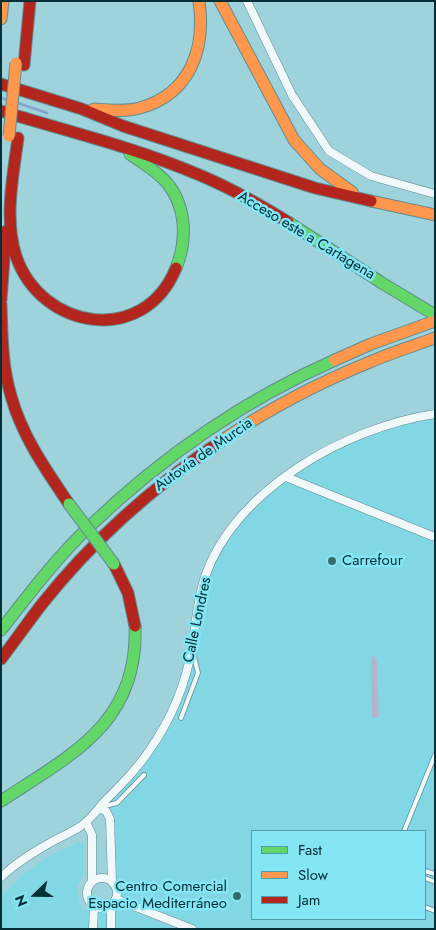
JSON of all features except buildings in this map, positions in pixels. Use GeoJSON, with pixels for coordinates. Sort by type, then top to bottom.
{"type":"FeatureCollection","features":[{"type":"Feature","properties":{"kind":"highway"},"geometry":{"type":"LineString","coordinates":[[1,19],[3,1]]}},
{"type":"Feature","properties":{"kind":"highway"},"geometry":{"type":"LineString","coordinates":[[82,109],[114,111],[143,108],[173,91],[194,65],[199,49],[202,32],[202,14],[199,1]]}},
{"type":"Feature","properties":{"kind":"highway"},"geometry":{"type":"LineString","coordinates":[[220,1],[294,140],[319,169],[361,197]]}},
{"type":"Feature","properties":{"kind":"highway"},"geometry":{"type":"LineString","coordinates":[[1,300],[7,228],[6,212],[28,2]]}},
{"type":"Feature","properties":{"kind":"highway","name":"Acceso este a Cartagena"},"geometry":{"type":"LineString","coordinates":[[1,84],[82,109],[123,126],[315,188],[435,215]]}},
{"type":"Feature","properties":{"kind":"highway","name":"Acceso este a Cartagena"},"geometry":{"type":"LineString","coordinates":[[1,111],[171,163],[250,200],[299,228],[435,315]]}},
{"type":"Feature","properties":{"kind":"highway"},"geometry":{"type":"LineString","coordinates":[[6,212],[22,272],[42,299],[70,315],[86,319],[104,320],[119,318],[136,312],[150,304],[161,292],[178,265],[183,251],[184,222],[172,188],[160,175],[122,148]]}},
{"type":"Feature","properties":{"kind":"highway"},"geometry":{"type":"LineString","coordinates":[[1,304],[2,340],[14,406],[38,458],[69,504],[114,564],[131,602],[135,630],[134,654],[129,678],[112,714],[94,736],[62,761],[1,801]]}},
{"type":"Feature","properties":{"kind":"highway","name":"Autovía de Murcia"},"geometry":{"type":"LineString","coordinates":[[1,630],[39,582],[82,533],[146,474],[189,442],[246,405],[308,371],[382,338],[435,321]]}},
{"type":"Feature","properties":{"kind":"highway","name":"Autovía de Murcia"},"geometry":{"type":"LineString","coordinates":[[1,659],[37,610],[80,560],[121,518],[180,468],[242,427],[315,386],[375,359],[435,338]]}},
{"type":"Feature","properties":{"kind":"street"},"geometry":{"type":"LineString","coordinates":[[247,1],[292,95],[329,151],[371,176],[435,194]]}},
{"type":"Feature","properties":{"kind":"street","name":"Calle Londres"},"geometry":{"type":"LineString","coordinates":[[1,877],[25,857],[86,822],[138,765],[158,736],[174,707],[182,686],[192,648],[200,594],[212,560],[220,545],[240,518],[286,477],[316,457],[352,438],[386,424],[435,414]]}},
{"type":"Feature","properties":{"kind":"street"},"geometry":{"type":"LineString","coordinates":[[286,477],[434,536]]}},
{"type":"Feature","properties":{"kind":"street"},"geometry":{"type":"LineString","coordinates":[[100,808],[106,812],[110,819],[112,881],[116,888],[111,929]]}},
{"type":"Feature","properties":{"kind":"street"},"geometry":{"type":"LineString","coordinates":[[86,822],[92,835],[92,881],[86,894],[90,903],[94,906],[105,908],[113,902]]}},
{"type":"Feature","properties":{"kind":"street"},"geometry":{"type":"LineString","coordinates":[[92,881],[102,878],[112,881]]}},
{"type":"Feature","properties":{"kind":"street"},"geometry":{"type":"LineString","coordinates":[[113,902],[192,929]]}},
{"type":"Feature","properties":{"kind":"street"},"geometry":{"type":"LineString","coordinates":[[94,906],[94,929]]}},
{"type":"Feature","properties":{"kind":"lane"},"geometry":{"type":"LineString","coordinates":[[181,718],[198,672],[192,648]]}},
{"type":"Feature","properties":{"kind":"lane"},"geometry":{"type":"LineString","coordinates":[[404,830],[435,755]]}},
{"type":"Feature","properties":{"kind":"lane"},"geometry":{"type":"LineString","coordinates":[[100,808],[117,803],[144,775]]}},
{"type":"Feature","properties":{"kind":"shaded area"},"geometry":{"type":"Polygon","coordinates":[[[435,414],[435,929],[192,929],[117,896],[116,888],[112,881],[110,819],[99,808],[149,751],[182,686],[197,612],[220,545],[263,496],[334,447],[435,414]]]}},
{"type":"Feature","properties":{"kind":"shaded area"},"geometry":{"type":"Polygon","coordinates":[[[373,654],[377,661],[379,717],[372,718],[371,665],[373,654]]]}},
{"type":"Feature","properties":{"kind":"shaded area"},"geometry":{"type":"Polygon","coordinates":[[[79,842],[84,843],[84,874],[78,885],[78,894],[84,910],[130,910],[176,929],[1,929],[1,896],[24,874],[49,856],[79,842]]]}},
{"type":"Feature","properties":{"kind":"waterway"},"geometry":{"type":"LineString","coordinates":[[1,98],[8,100]]}},
{"type":"Feature","properties":{"kind":"waterway"},"geometry":{"type":"LineString","coordinates":[[18,103],[47,113]]}},
{"type":"Feature","properties":{"kind":"traffic: fast"},"geometry":{"type":"LineString","coordinates":[[130,154],[154,171],[174,192],[182,213],[183,224],[182,247],[176,268]]}},
{"type":"Feature","properties":{"kind":"traffic: fast"},"geometry":{"type":"LineString","coordinates":[[288,222],[435,315]]}},
{"type":"Feature","properties":{"kind":"traffic: fast"},"geometry":{"type":"LineString","coordinates":[[1,630],[66,550],[117,501],[146,477],[205,432],[236,412],[268,393],[335,360]]}},
{"type":"Feature","properties":{"kind":"traffic: fast"},"geometry":{"type":"LineString","coordinates":[[69,504],[114,564]]}},
{"type":"Feature","properties":{"kind":"traffic: fast"},"geometry":{"type":"LineString","coordinates":[[1,801],[75,751],[96,733],[113,712],[126,688],[133,659],[135,626]]}},
{"type":"Feature","properties":{"kind":"traffic: slow"},"geometry":{"type":"LineString","coordinates":[[1,19],[3,1]]}},
{"type":"Feature","properties":{"kind":"traffic: slow"},"geometry":{"type":"LineString","coordinates":[[94,109],[123,110],[140,108],[157,101],[171,92],[182,81],[191,67],[197,52],[201,19],[199,1]]}},
{"type":"Feature","properties":{"kind":"traffic: slow"},"geometry":{"type":"LineString","coordinates":[[220,1],[294,140],[320,169],[352,192]]}},
{"type":"Feature","properties":{"kind":"traffic: slow"},"geometry":{"type":"LineString","coordinates":[[9,136],[16,63]]}},
{"type":"Feature","properties":{"kind":"traffic: slow"},"geometry":{"type":"LineString","coordinates":[[371,201],[435,215]]}},
{"type":"Feature","properties":{"kind":"traffic: slow"},"geometry":{"type":"LineString","coordinates":[[335,360],[371,344],[435,321]]}},
{"type":"Feature","properties":{"kind":"traffic: slow"},"geometry":{"type":"LineString","coordinates":[[221,441],[275,408],[331,379],[435,338]]}},
{"type":"Feature","properties":{"kind":"traffic: jam"},"geometry":{"type":"LineString","coordinates":[[24,65],[30,1]]}},
{"type":"Feature","properties":{"kind":"traffic: jam"},"geometry":{"type":"LineString","coordinates":[[1,84],[82,109],[123,126],[315,188],[371,201]]}},
{"type":"Feature","properties":{"kind":"traffic: jam"},"geometry":{"type":"LineString","coordinates":[[1,111],[124,147],[173,164],[232,190],[288,222]]}},
{"type":"Feature","properties":{"kind":"traffic: jam"},"geometry":{"type":"LineString","coordinates":[[18,138],[10,212],[12,242],[16,256],[29,281],[47,300],[69,313],[93,319],[118,318],[141,310],[161,293],[176,268]]}},
{"type":"Feature","properties":{"kind":"traffic: jam"},"geometry":{"type":"LineString","coordinates":[[1,300],[6,231]]}},
{"type":"Feature","properties":{"kind":"traffic: jam"},"geometry":{"type":"LineString","coordinates":[[1,304],[4,362],[8,385],[16,411],[28,439],[69,504]]}},
{"type":"Feature","properties":{"kind":"traffic: jam"},"geometry":{"type":"LineString","coordinates":[[1,659],[61,581],[103,537],[148,496],[221,441]]}},
{"type":"Feature","properties":{"kind":"traffic: jam"},"geometry":{"type":"LineString","coordinates":[[114,564],[128,593],[135,626]]}},
{"type":"Feature","properties":{"kind":"place","name":"Carrefour"},"geometry":{"type":"Point","coordinates":[332,561]}},
{"type":"Feature","properties":{"kind":"place","name":"Centro Comercial Espacio Mediterráneo"},"geometry":{"type":"Point","coordinates":[237,896]}}]}
